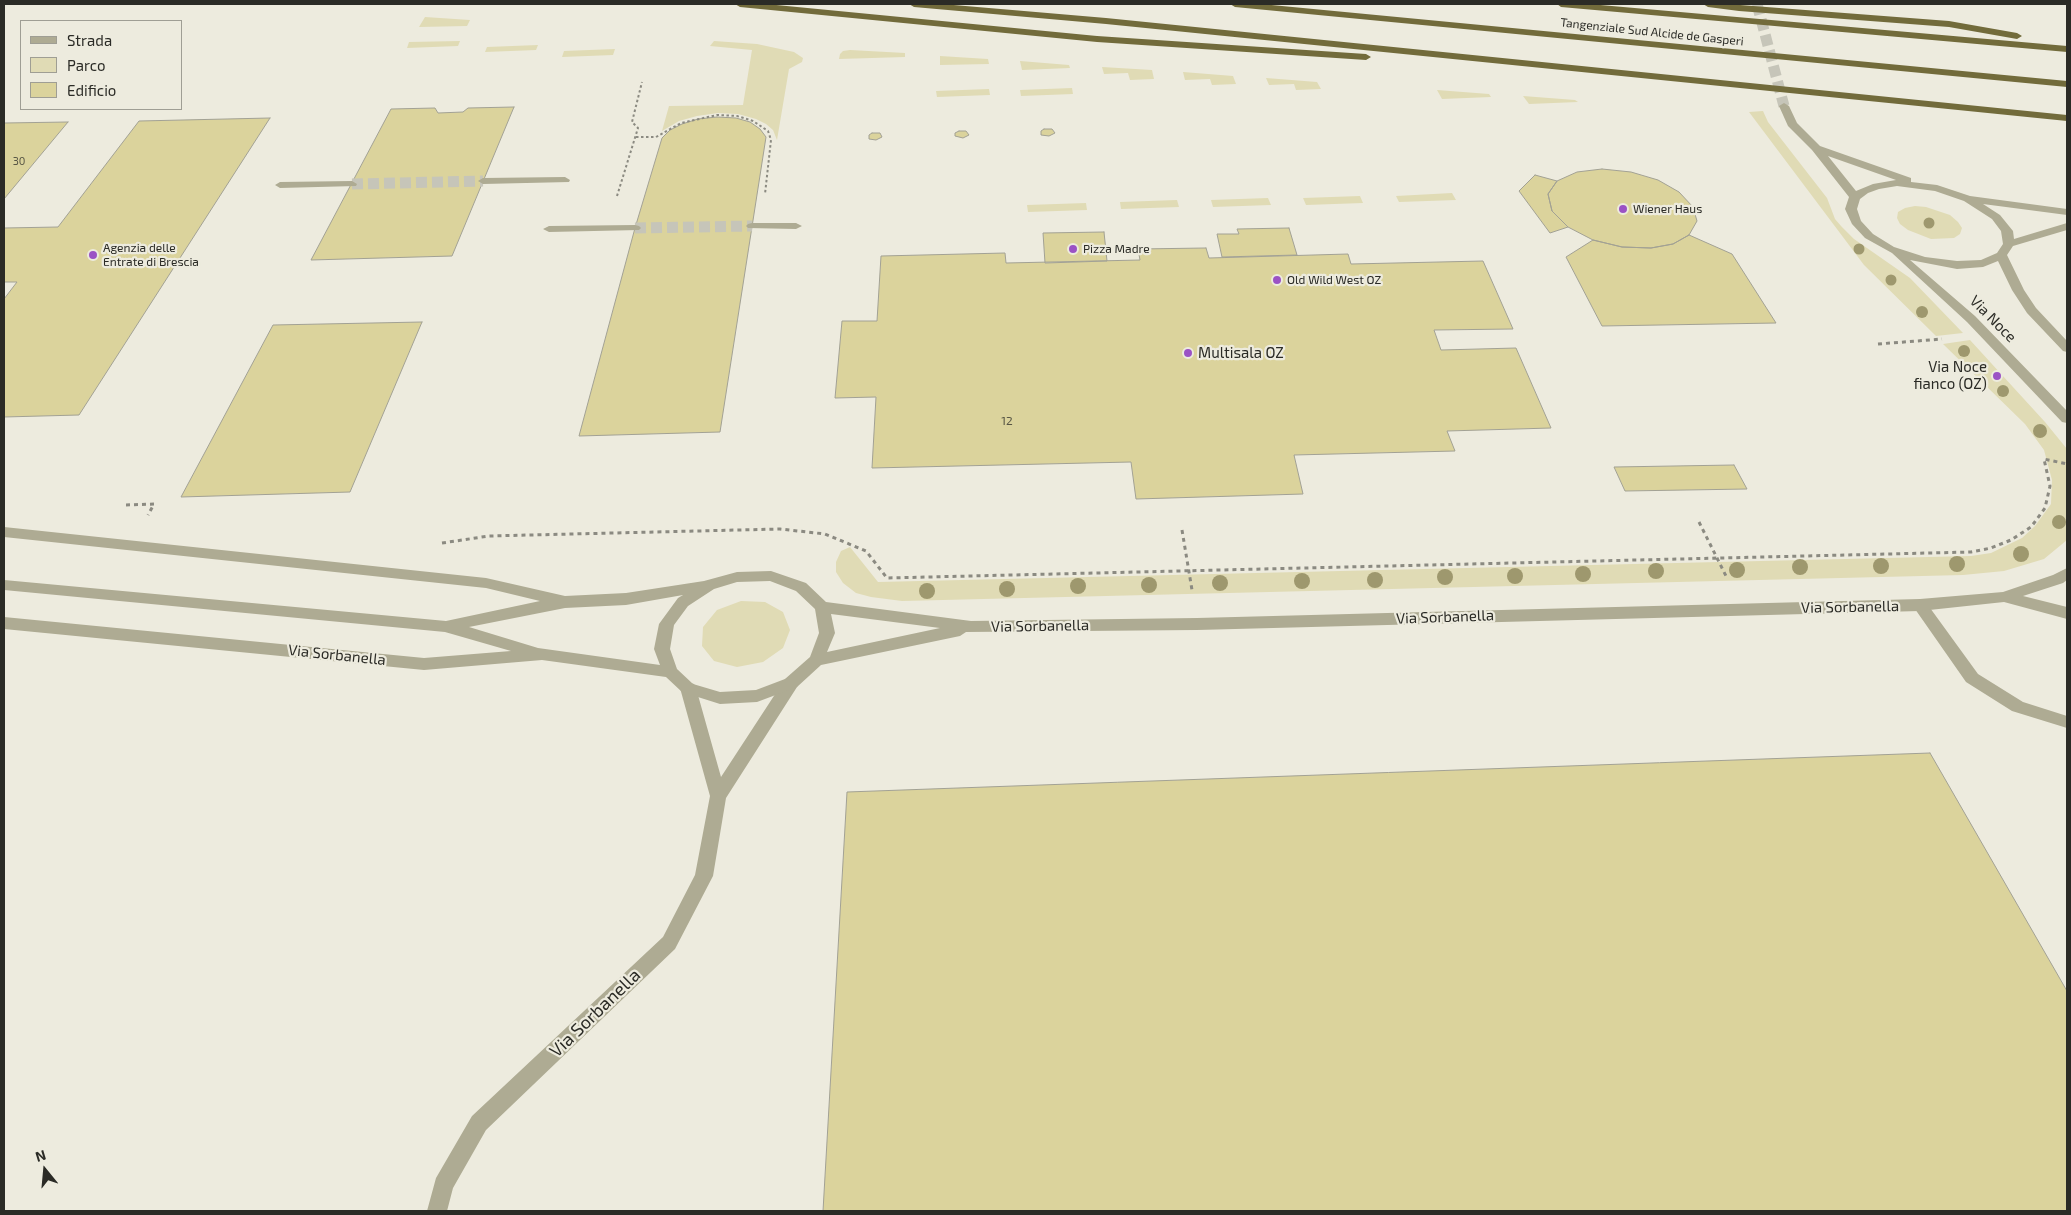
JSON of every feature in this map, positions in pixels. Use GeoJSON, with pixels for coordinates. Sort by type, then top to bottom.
{"type":"FeatureCollection","features":[{"type":"Feature","properties":{"kind":"highway"},"geometry":{"type":"LineString","coordinates":[[740,4],[1097,39],[1402,59],[1560,67]]}},
{"type":"Feature","properties":{"kind":"highway"},"geometry":{"type":"LineString","coordinates":[[914,4],[1106,21],[2067,118]]}},
{"type":"Feature","properties":{"kind":"highway","name":"Tangenziale Sud Alcide de Gasperi"},"geometry":{"type":"LineString","coordinates":[[1235,4],[2067,84]]}},
{"type":"Feature","properties":{"kind":"highway","name":"Tangenziale Sud Alcide de Gasperi"},"geometry":{"type":"LineString","coordinates":[[1561,4],[2067,47]]}},
{"type":"Feature","properties":{"kind":"highway"},"geometry":{"type":"LineString","coordinates":[[1708,4],[1949,24],[2067,47]]}},
{"type":"Feature","properties":{"kind":"street"},"geometry":{"type":"LineString","coordinates":[[1784,106],[1792,124],[1816,148],[1855,197]]}},
{"type":"Feature","properties":{"kind":"street"},"geometry":{"type":"LineString","coordinates":[[1816,148],[1921,185]]}},
{"type":"Feature","properties":{"kind":"street"},"geometry":{"type":"LineString","coordinates":[[483,181],[565,180]]}},
{"type":"Feature","properties":{"kind":"street"},"geometry":{"type":"LineString","coordinates":[[280,185],[352,184]]}},
{"type":"Feature","properties":{"kind":"street"},"geometry":{"type":"LineString","coordinates":[[2067,212],[1968,199],[1937,188],[1897,184],[1877,186],[1864,191],[1855,197],[1851,209],[1856,222],[1869,236],[1890,248],[1923,260],[1957,265],[1983,263],[2001,255],[2009,244],[2067,226]]}},
{"type":"Feature","properties":{"kind":"street"},"geometry":{"type":"LineString","coordinates":[[1968,199],[1996,217],[2007,230],[2009,244]]}},
{"type":"Feature","properties":{"kind":"street"},"geometry":{"type":"LineString","coordinates":[[756,226],[796,226]]}},
{"type":"Feature","properties":{"kind":"street"},"geometry":{"type":"LineString","coordinates":[[549,229],[634,228]]}},
{"type":"Feature","properties":{"kind":"street","name":"Via Noce"},"geometry":{"type":"LineString","coordinates":[[1890,248],[1971,319],[2067,419]]}},
{"type":"Feature","properties":{"kind":"street"},"geometry":{"type":"LineString","coordinates":[[2001,255],[2018,290],[2031,310],[2067,348]]}},
{"type":"Feature","properties":{"kind":"street"},"geometry":{"type":"LineString","coordinates":[[4,532],[486,583],[565,602]]}},
{"type":"Feature","properties":{"kind":"street","name":"Via Sorbanella"},"geometry":{"type":"LineString","coordinates":[[822,607],[971,628],[1920,605],[2004,597],[2067,573]]}},
{"type":"Feature","properties":{"kind":"street"},"geometry":{"type":"LineString","coordinates":[[445,626],[565,602],[626,599],[710,585],[737,577],[771,576],[801,587],[822,607],[827,633],[816,660],[792,682],[757,696],[720,698],[688,688],[670,672],[662,649],[667,624],[683,602],[710,585]]}},
{"type":"Feature","properties":{"kind":"street"},"geometry":{"type":"LineString","coordinates":[[4,585],[445,626],[542,654]]}},
{"type":"Feature","properties":{"kind":"street","name":"Via Sorbanella"},"geometry":{"type":"LineString","coordinates":[[2004,597],[2067,613]]}},
{"type":"Feature","properties":{"kind":"street","name":"Via Sorbanella"},"geometry":{"type":"LineString","coordinates":[[1920,605],[1972,678],[2018,706],[2067,722]]}},
{"type":"Feature","properties":{"kind":"street","name":"Via Sorbanella"},"geometry":{"type":"LineString","coordinates":[[4,623],[424,664],[542,654],[670,672]]}},
{"type":"Feature","properties":{"kind":"street","name":"Via Sorbanella"},"geometry":{"type":"LineString","coordinates":[[816,660],[971,628]]}},
{"type":"Feature","properties":{"kind":"street","name":"Via Sorbanella"},"geometry":{"type":"LineString","coordinates":[[437,1211],[443,1185],[479,1123],[669,943],[704,876],[718,796],[792,682]]}},
{"type":"Feature","properties":{"kind":"street","name":"Via Sorbanella"},"geometry":{"type":"LineString","coordinates":[[688,688],[718,796]]}},
{"type":"Feature","properties":{"kind":"path"},"geometry":{"type":"LineString","coordinates":[[607,228],[636,137],[638,128],[632,122],[642,82]]}},
{"type":"Feature","properties":{"kind":"path"},"geometry":{"type":"LineString","coordinates":[[636,137],[656,137],[681,123],[717,115],[737,116],[762,126],[768,131],[771,140],[756,226]]}},
{"type":"Feature","properties":{"kind":"path"},"geometry":{"type":"LineString","coordinates":[[435,544],[489,536],[780,529],[825,534],[866,551],[887,578],[1971,552],[1992,548],[2011,540],[2031,527],[2045,508],[2050,486],[2044,459],[2067,464]]}},
{"type":"Feature","properties":{"kind":"green space"},"geometry":{"type":"Polygon","coordinates":[[[425,17],[470,20],[467,26],[419,27],[425,17]]]}},
{"type":"Feature","properties":{"kind":"green space"},"geometry":{"type":"Polygon","coordinates":[[[460,41],[458,46],[407,48],[409,42],[460,41]]]}},
{"type":"Feature","properties":{"kind":"green space"},"geometry":{"type":"Polygon","coordinates":[[[714,41],[757,44],[794,52],[803,58],[802,62],[789,69],[777,140],[773,130],[766,124],[738,114],[718,113],[697,116],[679,121],[662,131],[669,106],[743,105],[752,50],[710,46],[714,41]]]}},
{"type":"Feature","properties":{"kind":"green space"},"geometry":{"type":"Polygon","coordinates":[[[538,45],[536,50],[485,52],[487,47],[538,45]]]}},
{"type":"Feature","properties":{"kind":"green space"},"geometry":{"type":"Polygon","coordinates":[[[615,49],[613,55],[562,57],[564,51],[615,49]]]}},
{"type":"Feature","properties":{"kind":"green space"},"geometry":{"type":"Polygon","coordinates":[[[843,51],[905,53],[905,57],[839,59],[843,51]]]}},
{"type":"Feature","properties":{"kind":"green space"},"geometry":{"type":"Polygon","coordinates":[[[940,56],[988,59],[989,64],[940,65],[940,56]]]}},
{"type":"Feature","properties":{"kind":"green space"},"geometry":{"type":"Polygon","coordinates":[[[1020,61],[1069,65],[1070,68],[1022,70],[1020,61]]]}},
{"type":"Feature","properties":{"kind":"green space"},"geometry":{"type":"Polygon","coordinates":[[[1102,67],[1152,70],[1154,79],[1130,80],[1128,73],[1104,74],[1102,67]]]}},
{"type":"Feature","properties":{"kind":"green space"},"geometry":{"type":"Polygon","coordinates":[[[1183,72],[1233,76],[1236,84],[1212,85],[1210,79],[1185,80],[1183,72]]]}},
{"type":"Feature","properties":{"kind":"green space"},"geometry":{"type":"Polygon","coordinates":[[[1266,78],[1317,82],[1321,89],[1296,90],[1294,84],[1269,85],[1266,78]]]}},
{"type":"Feature","properties":{"kind":"green space"},"geometry":{"type":"Polygon","coordinates":[[[1072,88],[1073,94],[1021,96],[1020,90],[1072,88]]]}},
{"type":"Feature","properties":{"kind":"green space"},"geometry":{"type":"Polygon","coordinates":[[[989,89],[990,95],[937,97],[936,91],[989,89]]]}},
{"type":"Feature","properties":{"kind":"green space"},"geometry":{"type":"Polygon","coordinates":[[[1437,90],[1489,94],[1491,97],[1442,99],[1437,90]]]}},
{"type":"Feature","properties":{"kind":"green space"},"geometry":{"type":"Polygon","coordinates":[[[1523,96],[1575,100],[1578,102],[1529,104],[1523,96]]]}},
{"type":"Feature","properties":{"kind":"green space"},"geometry":{"type":"Polygon","coordinates":[[[1763,111],[1768,122],[1827,198],[1835,219],[1841,226],[1854,239],[1910,278],[1963,333],[1936,336],[1864,265],[1749,112],[1763,111]]]}},
{"type":"Feature","properties":{"kind":"green space"},"geometry":{"type":"Polygon","coordinates":[[[1452,193],[1456,200],[1399,202],[1396,196],[1452,193]]]}},
{"type":"Feature","properties":{"kind":"green space"},"geometry":{"type":"Polygon","coordinates":[[[1360,196],[1363,203],[1306,205],[1303,198],[1360,196]]]}},
{"type":"Feature","properties":{"kind":"green space"},"geometry":{"type":"Polygon","coordinates":[[[1268,198],[1271,205],[1213,207],[1211,200],[1268,198]]]}},
{"type":"Feature","properties":{"kind":"green space"},"geometry":{"type":"Polygon","coordinates":[[[1177,200],[1179,207],[1121,209],[1120,202],[1177,200]]]}},
{"type":"Feature","properties":{"kind":"green space"},"geometry":{"type":"Polygon","coordinates":[[[1086,203],[1087,210],[1028,212],[1027,205],[1086,203]]]}},
{"type":"Feature","properties":{"kind":"green space"},"geometry":{"type":"Polygon","coordinates":[[[1915,206],[1926,207],[1950,215],[1962,228],[1960,234],[1954,238],[1931,239],[1908,230],[1900,224],[1897,218],[1898,212],[1915,206]]]}},
{"type":"Feature","properties":{"kind":"green space"},"geometry":{"type":"Polygon","coordinates":[[[1970,340],[2045,422],[2067,449],[2067,540],[2044,559],[2004,571],[1963,575],[902,601],[856,593],[843,583],[836,572],[836,562],[841,551],[850,547],[878,582],[1971,556],[1991,553],[2022,538],[2035,526],[2051,504],[2052,480],[2044,450],[2025,424],[1943,344],[1970,340]]]}},
{"type":"Feature","properties":{"kind":"green space"},"geometry":{"type":"Polygon","coordinates":[[[741,601],[765,602],[783,612],[790,630],[783,648],[763,662],[737,667],[714,661],[702,646],[703,627],[717,610],[741,601]]]}},
{"type":"Feature","properties":{"kind":"building"},"geometry":{"type":"Polygon","coordinates":[[[514,107],[452,256],[311,260],[391,109],[435,108],[438,113],[463,112],[468,108],[514,107]]]}},
{"type":"Feature","properties":{"kind":"building","name":"Agenzia delle Entrate di Brescia"},"geometry":{"type":"Polygon","coordinates":[[[270,118],[79,415],[4,417],[4,299],[17,282],[4,282],[4,228],[58,227],[139,121],[270,118]]]}},
{"type":"Feature","properties":{"kind":"building"},"geometry":{"type":"Polygon","coordinates":[[[736,118],[750,122],[760,129],[766,137],[720,432],[579,436],[635,228],[662,138],[670,130],[682,124],[698,119],[736,118]]]}},
{"type":"Feature","properties":{"kind":"building"},"geometry":{"type":"Polygon","coordinates":[[[68,122],[4,199],[4,123],[68,122]]]}},
{"type":"Feature","properties":{"kind":"building"},"geometry":{"type":"Polygon","coordinates":[[[1052,129],[1055,133],[1049,136],[1041,135],[1041,131],[1052,129]]]}},
{"type":"Feature","properties":{"kind":"building"},"geometry":{"type":"Polygon","coordinates":[[[966,131],[969,135],[963,138],[955,136],[955,133],[966,131]]]}},
{"type":"Feature","properties":{"kind":"building"},"geometry":{"type":"Polygon","coordinates":[[[880,133],[882,137],[876,140],[869,139],[869,135],[880,133]]]}},
{"type":"Feature","properties":{"kind":"building","name":"Wiener Haus"},"geometry":{"type":"Polygon","coordinates":[[[1602,169],[1631,172],[1658,180],[1679,192],[1693,207],[1697,221],[1689,235],[1673,244],[1651,248],[1622,247],[1593,240],[1568,227],[1552,211],[1548,194],[1557,181],[1577,172],[1602,169]]]}},
{"type":"Feature","properties":{"kind":"building"},"geometry":{"type":"Polygon","coordinates":[[[1535,175],[1557,181],[1548,194],[1552,211],[1568,227],[1550,233],[1519,191],[1535,175]]]}},
{"type":"Feature","properties":{"kind":"building"},"geometry":{"type":"Polygon","coordinates":[[[1289,228],[1297,255],[1222,257],[1217,234],[1239,234],[1237,229],[1289,228]]]}},
{"type":"Feature","properties":{"kind":"building"},"geometry":{"type":"Polygon","coordinates":[[[1104,232],[1107,261],[1045,263],[1043,233],[1104,232]]]}},
{"type":"Feature","properties":{"kind":"building"},"geometry":{"type":"Polygon","coordinates":[[[1689,235],[1732,254],[1776,323],[1602,326],[1566,257],[1593,240],[1622,247],[1651,248],[1673,244],[1689,235]]]}},
{"type":"Feature","properties":{"kind":"building"},"geometry":{"type":"Polygon","coordinates":[[[1206,248],[1209,258],[1348,254],[1351,264],[1483,261],[1513,329],[1434,330],[1441,350],[1516,348],[1551,428],[1447,431],[1455,451],[1294,455],[1303,494],[1136,499],[1131,462],[872,468],[876,397],[835,398],[842,321],[877,321],[881,256],[1005,253],[1006,263],[1140,260],[1138,249],[1206,248]]]}},
{"type":"Feature","properties":{"kind":"building"},"geometry":{"type":"Polygon","coordinates":[[[422,322],[350,492],[181,497],[273,325],[422,322]]]}},
{"type":"Feature","properties":{"kind":"building"},"geometry":{"type":"Polygon","coordinates":[[[1734,465],[1747,489],[1625,491],[1614,467],[1734,465]]]}},
{"type":"Feature","properties":{"kind":"building"},"geometry":{"type":"Polygon","coordinates":[[[1930,753],[2067,991],[2067,1211],[823,1211],[847,792],[1930,753]]]}},
{"type":"Feature","properties":{"kind":"tunnel"},"geometry":{"type":"LineString","coordinates":[[1757,4],[1784,106]]}},
{"type":"Feature","properties":{"kind":"tunnel"},"geometry":{"type":"LineString","coordinates":[[352,184],[483,181]]}},
{"type":"Feature","properties":{"kind":"tunnel"},"geometry":{"type":"LineString","coordinates":[[635,228],[752,226]]}},
{"type":"Feature","properties":{"kind":"place","name":"Wiener Haus"},"geometry":{"type":"Point","coordinates":[1623,209]}},
{"type":"Feature","properties":{"kind":"place","name":"Pizza Madre"},"geometry":{"type":"Point","coordinates":[1073,249]}},
{"type":"Feature","properties":{"kind":"place","name":"Agenzia delle Entrate di Brescia"},"geometry":{"type":"Point","coordinates":[93,255]}},
{"type":"Feature","properties":{"kind":"place","name":"Old Wild West OZ"},"geometry":{"type":"Point","coordinates":[1277,280]}},
{"type":"Feature","properties":{"kind":"place","name":"Multisala OZ"},"geometry":{"type":"Point","coordinates":[1188,353]}},
{"type":"Feature","properties":{"kind":"place","name":"Via Noce fianco (OZ)"},"geometry":{"type":"Point","coordinates":[1997,376]}}]}
